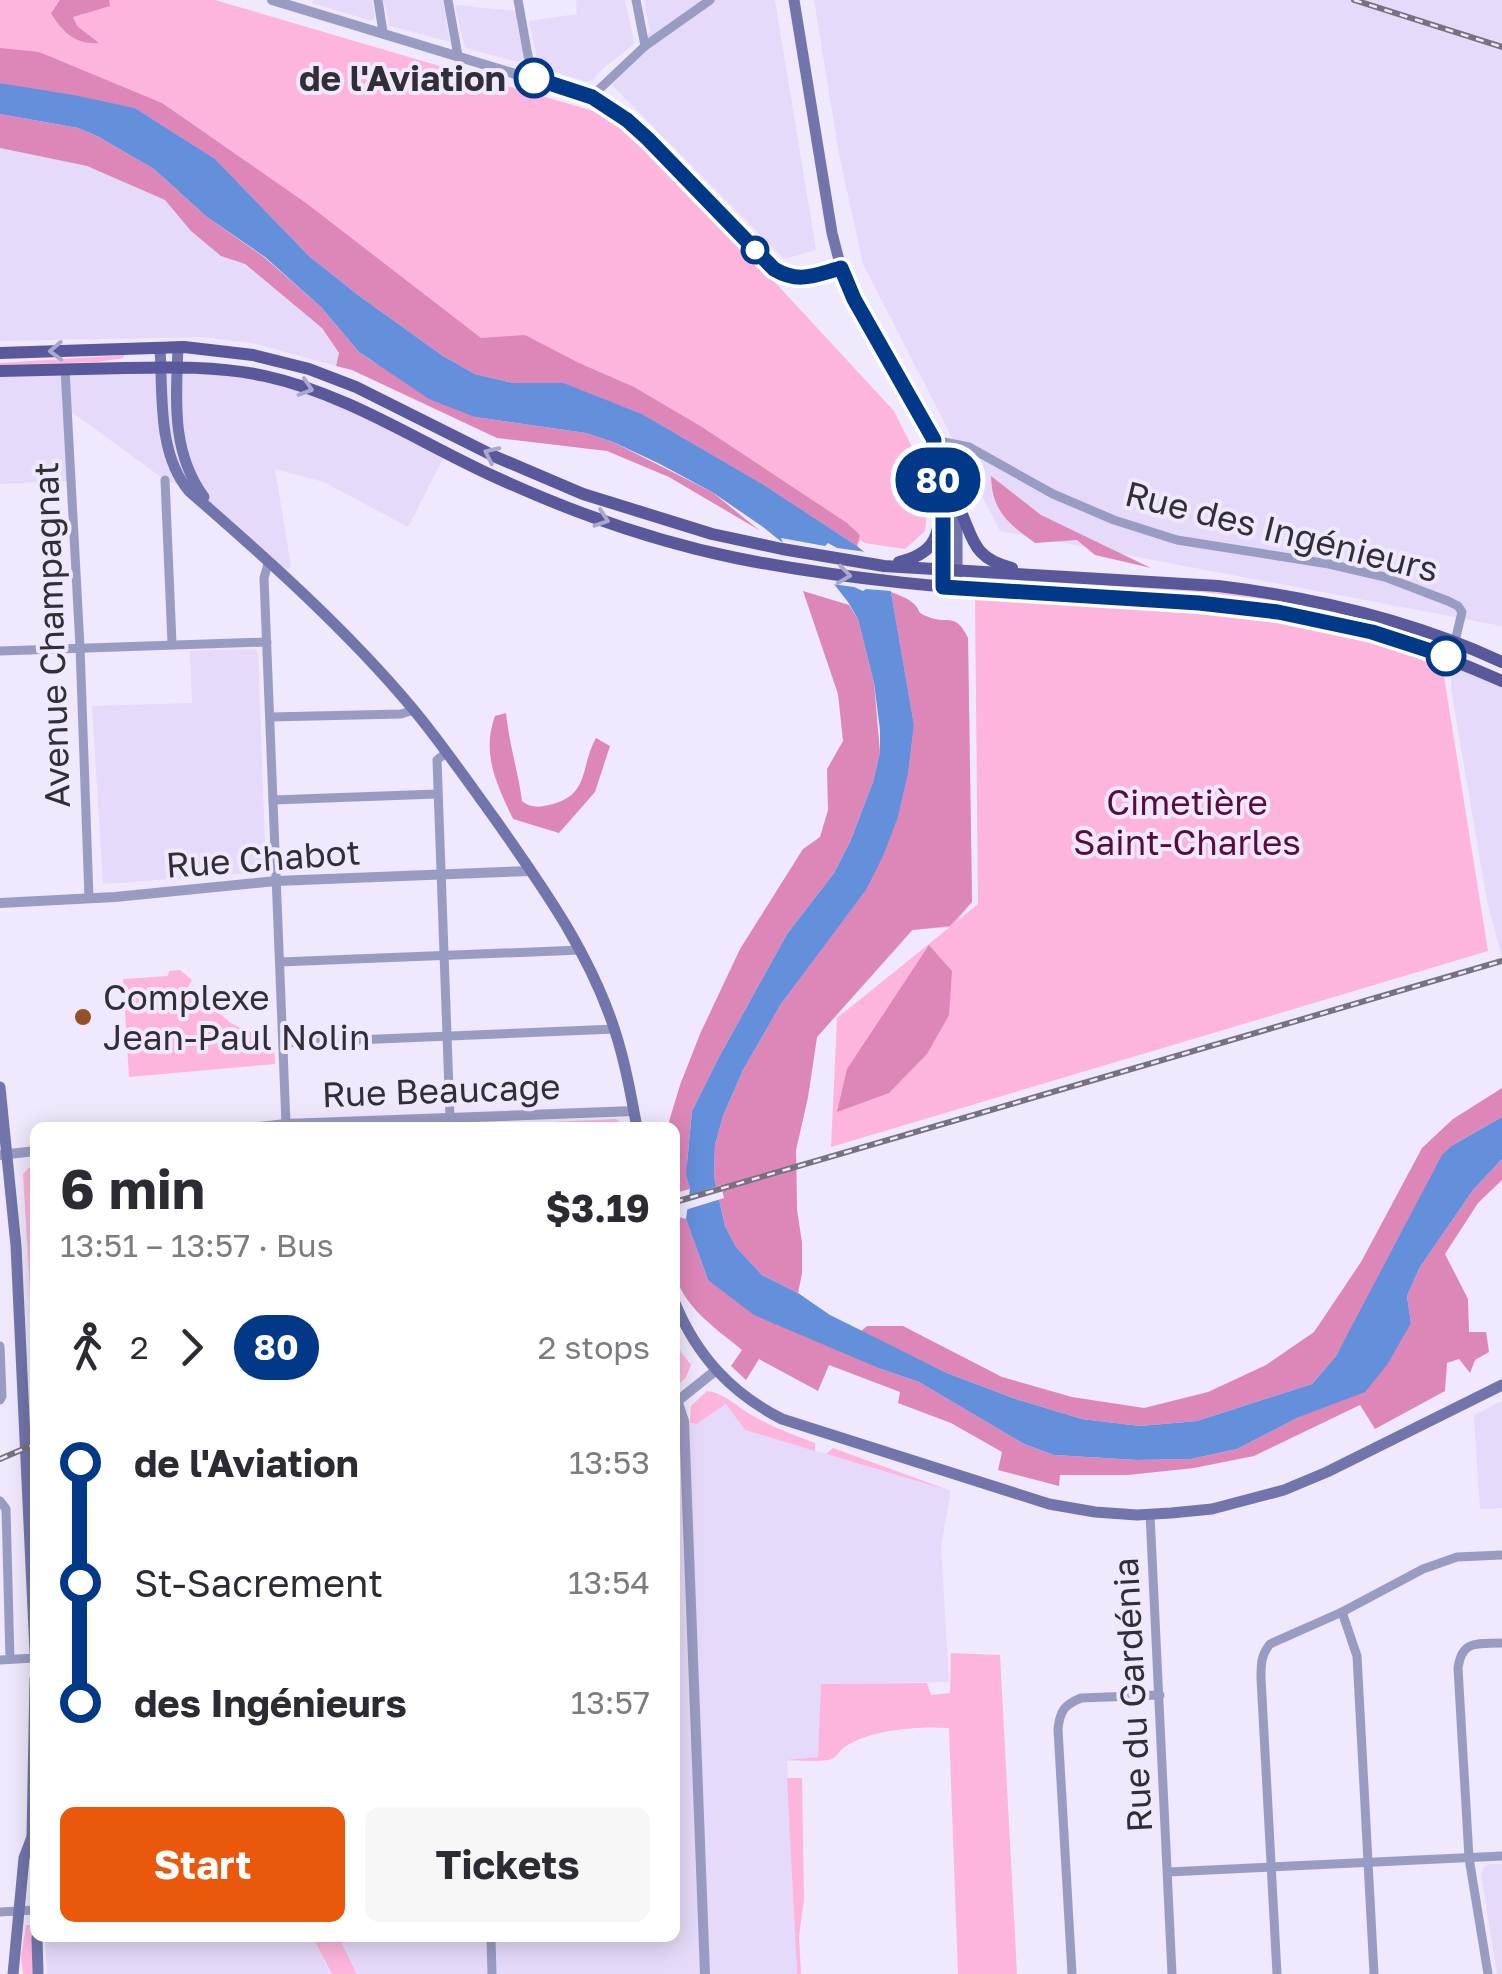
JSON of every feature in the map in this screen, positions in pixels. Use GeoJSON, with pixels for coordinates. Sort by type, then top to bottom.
{"type":"FeatureCollection","features":[{"type":"Feature","properties":{"kind":"main road"},"geometry":{"type":"LineString","coordinates":[[794,0],[832,234],[854,299],[934,440],[932,453],[949,505],[972,541],[986,558],[998,564],[1044,575]]}},
{"type":"Feature","properties":{"kind":"main road"},"geometry":{"type":"LineString","coordinates":[[160,348],[168,452],[178,478],[363,654],[447,752],[580,950],[614,1029],[636,1122]]}},
{"type":"Feature","properties":{"kind":"main road"},"geometry":{"type":"LineString","coordinates":[[178,348],[177,418],[183,457],[195,485],[222,520]]}},
{"type":"Feature","properties":{"kind":"main road"},"geometry":{"type":"LineString","coordinates":[[0,353],[178,348],[252,355],[309,369],[373,394],[458,438],[583,494],[712,534],[884,566],[1218,586],[1273,593],[1378,616],[1456,641],[1502,662]]}},
{"type":"Feature","properties":{"kind":"main road"},"geometry":{"type":"LineString","coordinates":[[0,371],[177,367],[264,376],[320,392],[494,476],[578,511],[697,548],[792,568],[895,582],[1262,609],[1372,632],[1451,658],[1502,681]]}},
{"type":"Feature","properties":{"kind":"main road"},"geometry":{"type":"LineString","coordinates":[[884,566],[925,552],[949,505]]}},
{"type":"Feature","properties":{"kind":"main road"},"geometry":{"type":"LineString","coordinates":[[949,505],[950,587]]}},
{"type":"Feature","properties":{"kind":"main road"},"geometry":{"type":"LineString","coordinates":[[0,1087],[16,1246],[30,1547]]}},
{"type":"Feature","properties":{"kind":"main road"},"geometry":{"type":"LineString","coordinates":[[680,1313],[716,1372],[764,1410],[788,1422],[1049,1504],[1095,1512],[1150,1514],[1212,1509],[1284,1490],[1502,1385]]}},
{"type":"Feature","properties":{"kind":"main road"},"geometry":{"type":"LineString","coordinates":[[13,1974],[24,1858],[30,1848]]}},
{"type":"Feature","properties":{"kind":"main road"},"geometry":{"type":"LineString","coordinates":[[37,1942],[38,1974]]}},
{"type":"Feature","properties":{"kind":"street"},"geometry":{"type":"LineString","coordinates":[[272,0],[592,97],[648,139],[774,269],[788,277],[802,278],[841,268]]}},
{"type":"Feature","properties":{"kind":"street"},"geometry":{"type":"LineString","coordinates":[[378,0],[383,32]]}},
{"type":"Feature","properties":{"kind":"street"},"geometry":{"type":"LineString","coordinates":[[448,0],[458,56]]}},
{"type":"Feature","properties":{"kind":"street"},"geometry":{"type":"LineString","coordinates":[[518,0],[532,78]]}},
{"type":"Feature","properties":{"kind":"street"},"geometry":{"type":"LineString","coordinates":[[636,0],[645,46]]}},
{"type":"Feature","properties":{"kind":"street"},"geometry":{"type":"LineString","coordinates":[[592,97],[645,46],[710,0]]}},
{"type":"Feature","properties":{"kind":"street","name":"Avenue Champagnat"},"geometry":{"type":"LineString","coordinates":[[66,369],[89,898]]}},
{"type":"Feature","properties":{"kind":"street","name":"Rue des Ingénieurs"},"geometry":{"type":"LineString","coordinates":[[934,440],[969,447],[1053,494],[1114,520],[1177,540],[1329,564],[1384,577],[1448,601],[1462,612],[1456,641]]}},
{"type":"Feature","properties":{"kind":"street"},"geometry":{"type":"LineString","coordinates":[[165,480],[172,644]]}},
{"type":"Feature","properties":{"kind":"street"},"geometry":{"type":"LineString","coordinates":[[268,564],[264,578],[286,1122]]}},
{"type":"Feature","properties":{"kind":"street"},"geometry":{"type":"LineString","coordinates":[[1451,658],[1456,641]]}},
{"type":"Feature","properties":{"kind":"street"},"geometry":{"type":"LineString","coordinates":[[0,650],[267,642]]}},
{"type":"Feature","properties":{"kind":"street"},"geometry":{"type":"LineString","coordinates":[[270,718],[401,714],[414,710]]}},
{"type":"Feature","properties":{"kind":"street"},"geometry":{"type":"LineString","coordinates":[[447,752],[437,760],[437,794],[450,1118]]}},
{"type":"Feature","properties":{"kind":"street"},"geometry":{"type":"LineString","coordinates":[[273,800],[437,794]]}},
{"type":"Feature","properties":{"kind":"street","name":"Rue Chabot"},"geometry":{"type":"LineString","coordinates":[[0,903],[276,882],[530,871]]}},
{"type":"Feature","properties":{"kind":"street"},"geometry":{"type":"LineString","coordinates":[[280,962],[580,950]]}},
{"type":"Feature","properties":{"kind":"street"},"geometry":{"type":"LineString","coordinates":[[284,1043],[614,1029]]}},
{"type":"Feature","properties":{"kind":"street","name":"Rue Beaucage"},"geometry":{"type":"LineString","coordinates":[[341,1122],[634,1111]]}},
{"type":"Feature","properties":{"kind":"street"},"geometry":{"type":"LineString","coordinates":[[4,1155],[30,1152]]}},
{"type":"Feature","properties":{"kind":"street"},"geometry":{"type":"LineString","coordinates":[[0,1346],[1,1398]]}},
{"type":"Feature","properties":{"kind":"street"},"geometry":{"type":"LineString","coordinates":[[680,1401],[716,1372]]}},
{"type":"Feature","properties":{"kind":"street"},"geometry":{"type":"LineString","coordinates":[[680,1411],[684,1421],[705,1974]]}},
{"type":"Feature","properties":{"kind":"street"},"geometry":{"type":"LineString","coordinates":[[0,1501],[6,1509],[5,1660],[30,1656]]}},
{"type":"Feature","properties":{"kind":"street","name":"Rue du Gardénia"},"geometry":{"type":"LineString","coordinates":[[1150,1514],[1172,1974]]}},
{"type":"Feature","properties":{"kind":"street"},"geometry":{"type":"LineString","coordinates":[[1277,1974],[1261,1678],[1264,1651],[1270,1644],[1423,1569],[1457,1557],[1502,1555]]}},
{"type":"Feature","properties":{"kind":"street"},"geometry":{"type":"LineString","coordinates":[[1342,1612],[1357,1656],[1374,1974]]}},
{"type":"Feature","properties":{"kind":"street"},"geometry":{"type":"LineString","coordinates":[[1488,1974],[1469,1858],[1458,1668],[1463,1650],[1471,1645],[1502,1643]]}},
{"type":"Feature","properties":{"kind":"street"},"geometry":{"type":"LineString","coordinates":[[1072,1974],[1058,1729],[1062,1710],[1081,1698],[1160,1695]]}},
{"type":"Feature","properties":{"kind":"street"},"geometry":{"type":"LineString","coordinates":[[1168,1872],[1502,1856]]}},
{"type":"Feature","properties":{"kind":"street"},"geometry":{"type":"LineString","coordinates":[[0,1912],[30,1911]]}},
{"type":"Feature","properties":{"kind":"street"},"geometry":{"type":"LineString","coordinates":[[491,1942],[492,1974]]}},
{"type":"Feature","properties":{"kind":"shaded area"},"geometry":{"type":"Polygon","coordinates":[[[60,0],[109,0],[110,6],[73,17],[77,26],[99,43],[70,36],[60,26],[51,13],[60,0]]]}},
{"type":"Feature","properties":{"kind":"shaded area"},"geometry":{"type":"Polygon","coordinates":[[[372,0],[375,17],[372,21],[312,3],[372,0]]]}},
{"type":"Feature","properties":{"kind":"shaded area"},"geometry":{"type":"Polygon","coordinates":[[[383,0],[443,0],[450,42],[390,26],[383,0]]]}},
{"type":"Feature","properties":{"kind":"shaded area"},"geometry":{"type":"Polygon","coordinates":[[[576,0],[625,0],[634,41],[587,82],[539,67],[529,21],[577,14],[576,0]]]}},
{"type":"Feature","properties":{"kind":"shaded area"},"geometry":{"type":"Polygon","coordinates":[[[644,0],[775,0],[816,250],[784,259],[612,85],[650,31],[644,0]]]}},
{"type":"Feature","properties":{"kind":"shaded area"},"geometry":{"type":"Polygon","coordinates":[[[814,0],[1502,0],[1502,626],[1000,531],[863,264],[839,154],[814,0]]]}},
{"type":"Feature","properties":{"kind":"shaded area"},"geometry":{"type":"Polygon","coordinates":[[[455,5],[516,11],[522,59],[519,62],[465,48],[455,5]]]}},
{"type":"Feature","properties":{"kind":"shaded area"},"geometry":{"type":"Polygon","coordinates":[[[0,48],[39,52],[162,103],[306,203],[481,338],[525,335],[634,387],[847,523],[860,535],[857,546],[764,485],[642,414],[564,383],[513,383],[475,374],[443,356],[309,256],[215,159],[135,108],[0,83],[0,48]]]}},
{"type":"Feature","properties":{"kind":"shaded area"},"geometry":{"type":"Polygon","coordinates":[[[0,114],[78,128],[154,169],[207,217],[264,257],[321,307],[359,352],[375,363],[475,417],[586,433],[613,442],[712,492],[759,530],[669,477],[607,451],[497,438],[336,366],[339,353],[322,328],[245,264],[221,256],[191,231],[165,200],[87,166],[0,148],[0,114]]]}},
{"type":"Feature","properties":{"kind":"shaded area"},"geometry":{"type":"Polygon","coordinates":[[[0,148],[87,166],[165,200],[322,328],[339,353],[336,366],[257,344],[202,337],[0,341],[0,148]]]}},
{"type":"Feature","properties":{"kind":"shaded area"},"geometry":{"type":"Polygon","coordinates":[[[177,367],[295,384],[446,453],[408,527],[324,482],[275,469],[291,566],[282,576],[189,489],[165,480],[69,410],[72,481],[0,484],[0,372],[177,367]]]}},
{"type":"Feature","properties":{"kind":"shaded area"},"geometry":{"type":"Polygon","coordinates":[[[991,476],[1041,515],[1151,568],[1095,555],[1077,540],[1035,543],[1004,516],[995,499],[991,476]]]}},
{"type":"Feature","properties":{"kind":"shaded area"},"geometry":{"type":"Polygon","coordinates":[[[803,591],[849,605],[858,619],[874,683],[880,752],[873,782],[834,873],[787,934],[692,1111],[687,1163],[690,1189],[680,1192],[680,1122],[669,1122],[680,1085],[740,949],[803,849],[820,837],[828,810],[827,769],[843,741],[838,694],[803,591]]]}},
{"type":"Feature","properties":{"kind":"shaded area"},"geometry":{"type":"Polygon","coordinates":[[[891,592],[909,600],[926,616],[954,621],[968,638],[972,902],[950,926],[912,930],[817,1037],[796,1150],[802,1243],[798,1293],[762,1275],[736,1247],[725,1226],[714,1177],[715,1145],[743,1070],[781,1004],[866,890],[898,817],[914,725],[891,592]]]}},
{"type":"Feature","properties":{"kind":"shaded area"},"geometry":{"type":"Polygon","coordinates":[[[190,651],[258,652],[266,870],[103,884],[92,706],[192,703],[190,651]]]}},
{"type":"Feature","properties":{"kind":"shaded area"},"geometry":{"type":"Polygon","coordinates":[[[1451,658],[1502,681],[1502,958],[1487,901],[1451,689],[1451,658]]]}},
{"type":"Feature","properties":{"kind":"shaded area"},"geometry":{"type":"Polygon","coordinates":[[[506,713],[522,801],[529,805],[565,799],[579,786],[596,738],[610,746],[595,792],[559,833],[513,819],[501,794],[490,743],[495,716],[506,713]]]}},
{"type":"Feature","properties":{"kind":"shaded area"},"geometry":{"type":"Polygon","coordinates":[[[929,945],[952,971],[949,1015],[927,1054],[889,1093],[837,1112],[847,1069],[929,945]]]}},
{"type":"Feature","properties":{"kind":"shaded area"},"geometry":{"type":"Polygon","coordinates":[[[1502,1088],[1502,1117],[1453,1145],[1336,1356],[1312,1384],[1197,1421],[1140,1426],[1082,1419],[1013,1398],[947,1373],[861,1331],[867,1326],[903,1326],[1002,1377],[1072,1397],[1144,1408],[1208,1392],[1266,1365],[1314,1332],[1361,1262],[1422,1148],[1453,1119],[1502,1088]]]}},
{"type":"Feature","properties":{"kind":"shaded area"},"geometry":{"type":"Polygon","coordinates":[[[1502,1159],[1502,1180],[1478,1203],[1445,1254],[1468,1299],[1469,1332],[1486,1332],[1489,1352],[1475,1360],[1470,1373],[1459,1359],[1447,1363],[1445,1391],[1375,1429],[1360,1405],[1254,1456],[1128,1475],[1060,1475],[1059,1486],[998,1470],[1002,1452],[951,1423],[898,1403],[900,1392],[829,1365],[818,1391],[759,1359],[746,1380],[731,1366],[742,1350],[693,1307],[680,1287],[680,1217],[686,1219],[708,1280],[835,1347],[919,1382],[1024,1444],[1054,1455],[1191,1459],[1237,1449],[1299,1417],[1411,1323],[1407,1296],[1420,1267],[1473,1190],[1502,1159]]]}},
{"type":"Feature","properties":{"kind":"shaded area"},"geometry":{"type":"Polygon","coordinates":[[[1502,1401],[1502,1508],[1480,1509],[1474,1415],[1502,1401]]]}},
{"type":"Feature","properties":{"kind":"shaded area"},"geometry":{"type":"Polygon","coordinates":[[[726,1404],[745,1430],[951,1491],[941,1545],[949,1682],[821,1684],[818,1757],[787,1761],[797,1974],[357,1974],[341,1942],[680,1942],[680,1423],[697,1424],[726,1404]]]}},
{"type":"Feature","properties":{"kind":"shaded area"},"geometry":{"type":"Polygon","coordinates":[[[1490,1864],[1502,1864],[1502,1974],[1497,1974],[1481,1874],[1490,1864]]]}},
{"type":"Feature","properties":{"kind":"shaded area"},"geometry":{"type":"Polygon","coordinates":[[[45,1942],[315,1942],[331,1974],[47,1974],[45,1942]]]}},
{"type":"Feature","properties":{"kind":"green space"},"geometry":{"type":"Polygon","coordinates":[[[0,0],[215,0],[610,116],[747,252],[894,411],[921,465],[929,496],[925,531],[905,549],[860,540],[857,546],[764,485],[513,383],[135,108],[0,83],[0,0]]]}},
{"type":"Feature","properties":{"kind":"green space"},"geometry":{"type":"Polygon","coordinates":[[[124,355],[98,362],[0,365],[0,363],[124,355]]]}},
{"type":"Feature","properties":{"kind":"green space"},"geometry":{"type":"Polygon","coordinates":[[[980,580],[1214,592],[1287,604],[1285,608],[1022,588],[980,580]]]}},
{"type":"Feature","properties":{"kind":"green space","name":"Cimetière Saint-Charles"},"geometry":{"type":"Polygon","coordinates":[[[891,592],[909,600],[926,616],[954,621],[968,638],[972,902],[955,923],[978,904],[975,597],[1063,601],[1260,618],[1331,629],[1442,664],[1488,951],[831,1147],[837,1018],[950,927],[913,930],[817,1037],[796,1150],[802,1243],[798,1293],[714,1177],[914,725],[891,592]]]}},
{"type":"Feature","properties":{"kind":"green space"},"geometry":{"type":"Polygon","coordinates":[[[180,970],[192,980],[188,987],[231,1023],[274,1044],[275,1064],[129,1077],[123,979],[168,976],[169,971],[180,970]]]}},
{"type":"Feature","properties":{"kind":"green space"},"geometry":{"type":"Polygon","coordinates":[[[616,1119],[620,1122],[550,1122],[616,1119]]]}},
{"type":"Feature","properties":{"kind":"green space"},"geometry":{"type":"Polygon","coordinates":[[[30,1167],[30,1291],[23,1174],[30,1167]]]}},
{"type":"Feature","properties":{"kind":"green space"},"geometry":{"type":"Polygon","coordinates":[[[680,1349],[691,1365],[680,1383],[680,1349]]]}},
{"type":"Feature","properties":{"kind":"green space"},"geometry":{"type":"Polygon","coordinates":[[[707,1391],[769,1425],[815,1443],[815,1451],[745,1430],[726,1404],[697,1424],[690,1423],[691,1406],[707,1391]]]}},
{"type":"Feature","properties":{"kind":"green space"},"geometry":{"type":"Polygon","coordinates":[[[833,1448],[951,1491],[826,1454],[833,1448]]]}},
{"type":"Feature","properties":{"kind":"green space"},"geometry":{"type":"Polygon","coordinates":[[[951,1653],[1000,1655],[1017,1974],[958,1974],[949,1728],[883,1732],[857,1740],[828,1760],[787,1760],[818,1757],[821,1684],[927,1683],[931,1695],[950,1693],[951,1653]]]}},
{"type":"Feature","properties":{"kind":"green space"},"geometry":{"type":"Polygon","coordinates":[[[787,1778],[802,1778],[801,1974],[797,1974],[787,1778]]]}},
{"type":"Feature","properties":{"kind":"green space"},"geometry":{"type":"Polygon","coordinates":[[[26,1925],[30,1925],[32,1974],[23,1974],[21,1956],[26,1925]]]}},
{"type":"Feature","properties":{"kind":"green space"},"geometry":{"type":"Polygon","coordinates":[[[315,1942],[341,1942],[357,1974],[332,1974],[315,1942]]]}},
{"type":"Feature","properties":{"kind":"water"},"geometry":{"type":"Polygon","coordinates":[[[0,83],[135,108],[215,159],[309,256],[443,356],[475,374],[513,383],[564,383],[642,414],[764,485],[879,564],[891,592],[914,725],[898,817],[866,890],[781,1004],[743,1070],[715,1145],[714,1177],[725,1226],[736,1247],[762,1275],[830,1315],[947,1373],[1013,1398],[1082,1419],[1140,1426],[1197,1421],[1312,1384],[1336,1356],[1442,1155],[1502,1117],[1502,1159],[1473,1190],[1420,1267],[1407,1296],[1411,1323],[1387,1365],[1365,1392],[1299,1417],[1237,1449],[1191,1459],[1054,1455],[1024,1444],[919,1382],[754,1315],[708,1280],[686,1219],[692,1111],[787,934],[834,873],[873,782],[880,752],[874,683],[858,619],[848,602],[834,584],[763,527],[712,492],[658,463],[586,433],[475,417],[429,399],[359,352],[321,307],[265,257],[207,217],[154,169],[78,128],[0,114],[0,83]]]}},
{"type":"Feature","properties":{"kind":"pier"},"geometry":{"type":"Polygon","coordinates":[[[781,538],[874,553],[891,591],[863,591],[824,583],[787,553],[781,538]]]}},
{"type":"Feature","properties":{"kind":"pier"},"geometry":{"type":"Polygon","coordinates":[[[721,1185],[724,1198],[682,1211],[684,1197],[721,1185]]]}},
{"type":"Feature","properties":{"kind":"railway"},"geometry":{"type":"LineString","coordinates":[[1354,0],[1502,47]]}},
{"type":"Feature","properties":{"kind":"railway"},"geometry":{"type":"LineString","coordinates":[[680,1201],[1502,961]]}},
{"type":"Feature","properties":{"kind":"railway"},"geometry":{"type":"LineString","coordinates":[[0,1459],[30,1446]]}},
{"type":"Feature","properties":{"kind":"bus line","name":"80"},"geometry":{"type":"LineString","coordinates":[[534,78],[592,97],[627,120],[774,269],[788,277],[802,278],[841,268],[854,299],[934,440],[932,453],[943,517],[943,587],[1246,607],[1372,632],[1446,656]]}},
{"type":"Feature","properties":{"kind":"place","name":"de l'Aviation"},"geometry":{"type":"Point","coordinates":[534,78]}},
{"type":"Feature","properties":{"kind":"place","name":"Complexe Jean-Paul Nolin"},"geometry":{"type":"Point","coordinates":[83,1017]}}]}
